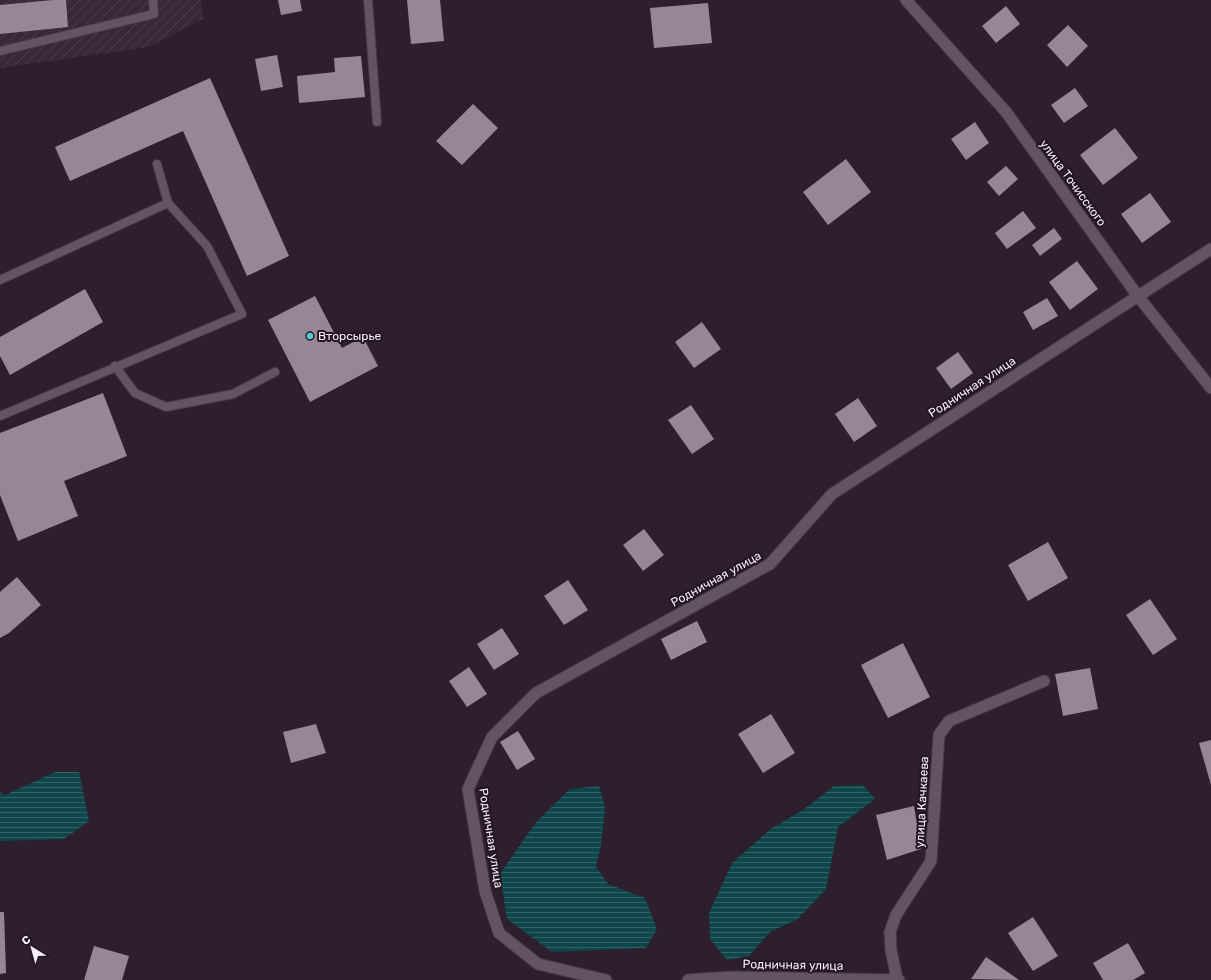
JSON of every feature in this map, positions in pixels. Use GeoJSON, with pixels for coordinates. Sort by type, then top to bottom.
{"type":"FeatureCollection","features":[{"type":"Feature","properties":{"kind":"street","name":"улица Точисского"},"geometry":{"type":"LineString","coordinates":[[906,0],[1006,112],[1137,295],[1211,388]]}},
{"type":"Feature","properties":{"kind":"street","name":"Родничная улица"},"geometry":{"type":"LineString","coordinates":[[606,980],[538,964],[499,933],[485,891],[468,789],[492,738],[536,692],[770,564],[832,494],[1137,295],[1211,249]]}},
{"type":"Feature","properties":{"kind":"street","name":"улица Качкаева"},"geometry":{"type":"LineString","coordinates":[[898,980],[891,950],[890,932],[896,915],[931,861],[939,735],[949,721],[1044,681]]}},
{"type":"Feature","properties":{"kind":"street","name":"Родничная улица"},"geometry":{"type":"LineString","coordinates":[[688,980],[731,977],[898,980]]}},
{"type":"Feature","properties":{"kind":"lane"},"geometry":{"type":"LineString","coordinates":[[0,51],[154,14],[153,0]]}},
{"type":"Feature","properties":{"kind":"lane"},"geometry":{"type":"LineString","coordinates":[[368,0],[377,122]]}},
{"type":"Feature","properties":{"kind":"lane"},"geometry":{"type":"LineString","coordinates":[[0,416],[115,366],[242,314],[207,246],[168,203],[157,164]]}},
{"type":"Feature","properties":{"kind":"lane"},"geometry":{"type":"LineString","coordinates":[[0,280],[168,203]]}},
{"type":"Feature","properties":{"kind":"lane"},"geometry":{"type":"LineString","coordinates":[[115,366],[135,393],[166,407],[232,394],[275,372]]}},
{"type":"Feature","properties":{"kind":"shaded area"},"geometry":{"type":"Polygon","coordinates":[[[0,0],[201,0],[203,19],[149,47],[0,68],[0,0]]]}},
{"type":"Feature","properties":{"kind":"water"},"geometry":{"type":"Polygon","coordinates":[[[55,772],[79,772],[89,821],[64,839],[0,841],[0,792],[5,795],[55,772]]]}},
{"type":"Feature","properties":{"kind":"water"},"geometry":{"type":"Polygon","coordinates":[[[863,785],[875,799],[838,827],[826,889],[798,919],[770,932],[749,956],[727,960],[710,939],[709,913],[732,863],[772,828],[803,810],[834,786],[863,785]]]}},
{"type":"Feature","properties":{"kind":"water"},"geometry":{"type":"Polygon","coordinates":[[[599,786],[605,807],[601,845],[596,867],[608,884],[645,898],[657,929],[646,948],[552,952],[507,919],[500,874],[536,822],[570,789],[599,786]]]}},
{"type":"Feature","properties":{"kind":"building"},"geometry":{"type":"Polygon","coordinates":[[[66,0],[68,27],[0,34],[0,5],[66,0]]]}},
{"type":"Feature","properties":{"kind":"building"},"geometry":{"type":"Polygon","coordinates":[[[278,0],[300,0],[302,11],[281,15],[278,0]]]}},
{"type":"Feature","properties":{"kind":"building"},"geometry":{"type":"Polygon","coordinates":[[[407,0],[440,0],[444,41],[411,44],[407,0]]]}},
{"type":"Feature","properties":{"kind":"building"},"geometry":{"type":"Polygon","coordinates":[[[708,3],[712,43],[654,48],[650,8],[708,3]]]}},
{"type":"Feature","properties":{"kind":"building"},"geometry":{"type":"Polygon","coordinates":[[[1006,6],[1020,24],[996,43],[982,26],[1006,6]]]}},
{"type":"Feature","properties":{"kind":"building"},"geometry":{"type":"Polygon","coordinates":[[[1068,25],[1088,46],[1067,67],[1047,45],[1068,25]]]}},
{"type":"Feature","properties":{"kind":"building"},"geometry":{"type":"Polygon","coordinates":[[[277,55],[283,87],[261,91],[255,59],[277,55]]]}},
{"type":"Feature","properties":{"kind":"building"},"geometry":{"type":"Polygon","coordinates":[[[361,56],[365,97],[299,103],[297,76],[335,72],[334,58],[361,56]]]}},
{"type":"Feature","properties":{"kind":"building"},"geometry":{"type":"Polygon","coordinates":[[[210,78],[289,256],[247,276],[183,131],[70,181],[55,147],[210,78]]]}},
{"type":"Feature","properties":{"kind":"building"},"geometry":{"type":"Polygon","coordinates":[[[1075,88],[1088,106],[1064,123],[1051,105],[1075,88]]]}},
{"type":"Feature","properties":{"kind":"building"},"geometry":{"type":"Polygon","coordinates":[[[473,104],[498,128],[462,165],[436,141],[473,104]]]}},
{"type":"Feature","properties":{"kind":"building"},"geometry":{"type":"Polygon","coordinates":[[[975,122],[989,143],[966,160],[951,139],[975,122]]]}},
{"type":"Feature","properties":{"kind":"building"},"geometry":{"type":"Polygon","coordinates":[[[1115,128],[1138,158],[1103,185],[1080,155],[1115,128]]]}},
{"type":"Feature","properties":{"kind":"building"},"geometry":{"type":"Polygon","coordinates":[[[846,159],[871,192],[828,225],[803,192],[846,159]]]}},
{"type":"Feature","properties":{"kind":"building"},"geometry":{"type":"Polygon","coordinates":[[[1006,166],[1018,179],[999,196],[987,182],[1006,166]]]}},
{"type":"Feature","properties":{"kind":"building"},"geometry":{"type":"Polygon","coordinates":[[[1150,193],[1171,222],[1142,243],[1121,214],[1150,193]]]}},
{"type":"Feature","properties":{"kind":"building"},"geometry":{"type":"Polygon","coordinates":[[[1023,211],[1036,228],[1007,249],[995,233],[1023,211]]]}},
{"type":"Feature","properties":{"kind":"building"},"geometry":{"type":"Polygon","coordinates":[[[1054,228],[1062,239],[1040,256],[1032,245],[1054,228]]]}},
{"type":"Feature","properties":{"kind":"building"},"geometry":{"type":"Polygon","coordinates":[[[1077,261],[1098,289],[1070,310],[1049,282],[1077,261]]]}},
{"type":"Feature","properties":{"kind":"building"},"geometry":{"type":"Polygon","coordinates":[[[85,289],[103,322],[10,375],[0,356],[0,337],[85,289]]]}},
{"type":"Feature","properties":{"kind":"building"},"geometry":{"type":"Polygon","coordinates":[[[315,296],[342,348],[363,337],[378,366],[310,402],[268,320],[315,296]]]}},
{"type":"Feature","properties":{"kind":"building"},"geometry":{"type":"Polygon","coordinates":[[[1047,298],[1058,316],[1033,330],[1023,312],[1047,298]]]}},
{"type":"Feature","properties":{"kind":"building"},"geometry":{"type":"Polygon","coordinates":[[[702,322],[721,349],[694,368],[675,342],[702,322]]]}},
{"type":"Feature","properties":{"kind":"building"},"geometry":{"type":"Polygon","coordinates":[[[958,352],[973,373],[951,389],[936,368],[958,352]]]}},
{"type":"Feature","properties":{"kind":"building"},"geometry":{"type":"Polygon","coordinates":[[[103,393],[127,456],[64,481],[78,516],[18,541],[0,495],[0,433],[103,393]]]}},
{"type":"Feature","properties":{"kind":"building"},"geometry":{"type":"Polygon","coordinates":[[[858,398],[877,426],[854,442],[835,414],[858,398]]]}},
{"type":"Feature","properties":{"kind":"building"},"geometry":{"type":"Polygon","coordinates":[[[691,405],[714,439],[692,454],[668,420],[691,405]]]}},
{"type":"Feature","properties":{"kind":"building"},"geometry":{"type":"Polygon","coordinates":[[[644,529],[664,555],[643,571],[623,545],[644,529]]]}},
{"type":"Feature","properties":{"kind":"building"},"geometry":{"type":"Polygon","coordinates":[[[1048,542],[1068,578],[1028,601],[1008,565],[1048,542]]]}},
{"type":"Feature","properties":{"kind":"building"},"geometry":{"type":"Polygon","coordinates":[[[17,577],[41,605],[9,633],[0,638],[0,592],[17,577]]]}},
{"type":"Feature","properties":{"kind":"building"},"geometry":{"type":"Polygon","coordinates":[[[568,580],[588,610],[564,625],[544,596],[568,580]]]}},
{"type":"Feature","properties":{"kind":"building"},"geometry":{"type":"Polygon","coordinates":[[[1150,599],[1177,639],[1153,655],[1126,615],[1150,599]]]}},
{"type":"Feature","properties":{"kind":"building"},"geometry":{"type":"Polygon","coordinates":[[[697,621],[707,642],[671,660],[661,639],[697,621]]]}},
{"type":"Feature","properties":{"kind":"building"},"geometry":{"type":"Polygon","coordinates":[[[502,628],[519,654],[494,670],[477,644],[502,628]]]}},
{"type":"Feature","properties":{"kind":"building"},"geometry":{"type":"Polygon","coordinates":[[[903,643],[930,697],[888,718],[861,665],[903,643]]]}},
{"type":"Feature","properties":{"kind":"building"},"geometry":{"type":"Polygon","coordinates":[[[469,667],[487,694],[467,707],[449,681],[469,667]]]}},
{"type":"Feature","properties":{"kind":"building"},"geometry":{"type":"Polygon","coordinates":[[[1090,668],[1098,709],[1063,716],[1055,674],[1090,668]]]}},
{"type":"Feature","properties":{"kind":"building"},"geometry":{"type":"Polygon","coordinates":[[[771,714],[795,753],[763,773],[738,734],[771,714]]]}},
{"type":"Feature","properties":{"kind":"building"},"geometry":{"type":"Polygon","coordinates":[[[316,724],[326,753],[291,763],[283,732],[316,724]]]}},
{"type":"Feature","properties":{"kind":"building"},"geometry":{"type":"Polygon","coordinates":[[[518,731],[535,759],[517,770],[500,742],[518,731]]]}},
{"type":"Feature","properties":{"kind":"building"},"geometry":{"type":"Polygon","coordinates":[[[1211,740],[1211,785],[1199,743],[1211,740]]]}},
{"type":"Feature","properties":{"kind":"building"},"geometry":{"type":"Polygon","coordinates":[[[914,806],[921,849],[887,860],[876,815],[914,806]]]}},
{"type":"Feature","properties":{"kind":"building"},"geometry":{"type":"Polygon","coordinates":[[[0,912],[4,912],[6,973],[0,974],[0,912]]]}},
{"type":"Feature","properties":{"kind":"building"},"geometry":{"type":"Polygon","coordinates":[[[1033,917],[1058,956],[1033,971],[1008,933],[1033,917]]]}},
{"type":"Feature","properties":{"kind":"building"},"geometry":{"type":"Polygon","coordinates":[[[1128,943],[1145,973],[1133,980],[1103,980],[1093,963],[1128,943]]]}},
{"type":"Feature","properties":{"kind":"building"},"geometry":{"type":"Polygon","coordinates":[[[94,946],[129,956],[122,980],[84,980],[94,946]]]}},
{"type":"Feature","properties":{"kind":"building"},"geometry":{"type":"Polygon","coordinates":[[[986,957],[1019,980],[971,979],[986,957]]]}},
{"type":"Feature","properties":{"kind":"place","name":"Вторсырье"},"geometry":{"type":"Point","coordinates":[310,336]}}]}
